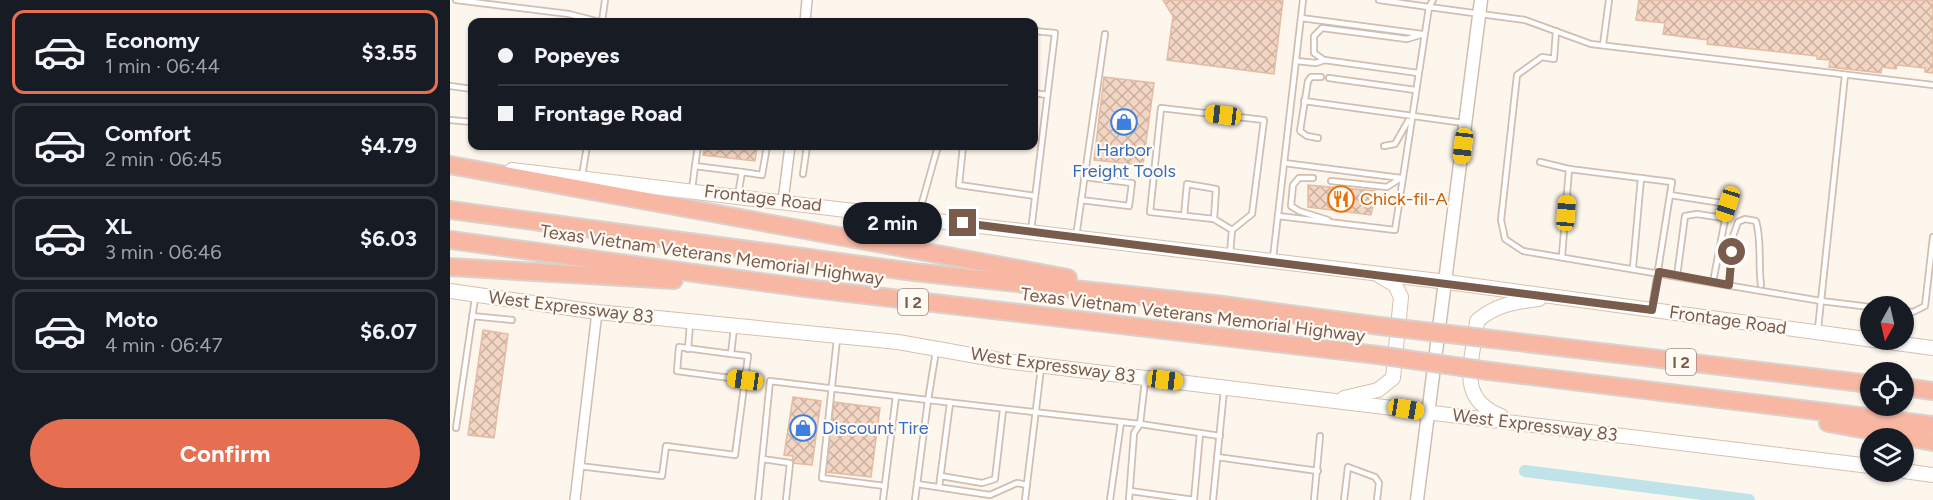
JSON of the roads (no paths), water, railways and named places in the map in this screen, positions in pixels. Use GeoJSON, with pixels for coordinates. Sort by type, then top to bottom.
{"type":"FeatureCollection","features":[{"type":"Feature","properties":{"kind":"highway"},"geometry":{"type":"LineString","coordinates":[[450,165],[917,252],[1223,305]]}},
{"type":"Feature","properties":{"kind":"highway","name":"Texas Vietnam Veterans Memorial Highway"},"geometry":{"type":"LineString","coordinates":[[450,210],[914,272],[1223,305],[1380,326],[1860,383]]}},
{"type":"Feature","properties":{"kind":"highway","name":"Texas Vietnam Veterans Memorial Highway"},"geometry":{"type":"LineString","coordinates":[[450,240],[806,288],[1378,355],[1664,394],[1933,425]]}},
{"type":"Feature","properties":{"kind":"highway"},"geometry":{"type":"LineString","coordinates":[[450,267],[806,288]]}},
{"type":"Feature","properties":{"kind":"highway"},"geometry":{"type":"LineString","coordinates":[[1914,388],[1933,391]]}},
{"type":"Feature","properties":{"kind":"highway"},"geometry":{"type":"LineString","coordinates":[[1664,394],[1933,442]]}},
{"type":"Feature","properties":{"kind":"main road","name":"Frontage Road"},"geometry":{"type":"LineString","coordinates":[[450,165],[582,176],[1230,255],[1933,348]]}},
{"type":"Feature","properties":{"kind":"main road"},"geometry":{"type":"LineString","coordinates":[[1336,400],[1378,390],[1393,378],[1396,369],[1401,297],[1395,285],[1372,273]]}},
{"type":"Feature","properties":{"kind":"main road","name":"West Expressway 83"},"geometry":{"type":"LineString","coordinates":[[450,291],[597,312],[838,336],[1041,365],[1860,465]]}},
{"type":"Feature","properties":{"kind":"main road"},"geometry":{"type":"LineString","coordinates":[[1519,423],[1486,410],[1476,401],[1470,389],[1477,321],[1489,310],[1507,303],[1556,297]]}},
{"type":"Feature","properties":{"kind":"main road"},"geometry":{"type":"LineString","coordinates":[[1914,472],[1933,475]]}},
{"type":"Feature","properties":{"kind":"street"},"geometry":{"type":"LineString","coordinates":[[805,18],[807,0]]}},
{"type":"Feature","properties":{"kind":"street"},"geometry":{"type":"LineString","coordinates":[[1417,500],[1427,413],[1447,282],[1481,0]]}},
{"type":"Feature","properties":{"kind":"street"},"geometry":{"type":"LineString","coordinates":[[783,201],[789,150]]}},
{"type":"Feature","properties":{"kind":"street"},"geometry":{"type":"LineString","coordinates":[[575,500],[597,312]]}},
{"type":"Feature","properties":{"kind":"lane"},"geometry":{"type":"LineString","coordinates":[[456,0],[585,18]]}},
{"type":"Feature","properties":{"kind":"lane"},"geometry":{"type":"LineString","coordinates":[[602,18],[605,0]]}},
{"type":"Feature","properties":{"kind":"lane"},"geometry":{"type":"LineString","coordinates":[[1273,261],[1303,0]]}},
{"type":"Feature","properties":{"kind":"lane"},"geometry":{"type":"LineString","coordinates":[[1379,0],[1525,20],[1603,45],[1933,86]]}},
{"type":"Feature","properties":{"kind":"lane"},"geometry":{"type":"LineString","coordinates":[[1278,216],[1395,230],[1424,34],[1429,7],[1433,0]]}},
{"type":"Feature","properties":{"kind":"lane"},"geometry":{"type":"LineString","coordinates":[[1603,45],[1609,0]]}},
{"type":"Feature","properties":{"kind":"lane"},"geometry":{"type":"LineString","coordinates":[[1301,18],[1424,34]]}},
{"type":"Feature","properties":{"kind":"lane"},"geometry":{"type":"LineString","coordinates":[[1418,73],[1325,60],[1314,53],[1314,36],[1322,28],[1407,39],[1424,34]]}},
{"type":"Feature","properties":{"kind":"lane"},"geometry":{"type":"LineString","coordinates":[[1031,231],[1055,33],[1038,31]]}},
{"type":"Feature","properties":{"kind":"lane"},"geometry":{"type":"LineString","coordinates":[[1556,31],[1554,59],[1542,57],[1517,75],[1501,220],[1505,239],[1524,251],[1860,306]]}},
{"type":"Feature","properties":{"kind":"lane"},"geometry":{"type":"LineString","coordinates":[[1076,237],[1105,34]]}},
{"type":"Feature","properties":{"kind":"lane"},"geometry":{"type":"LineString","coordinates":[[1296,61],[1316,63],[1325,60]]}},
{"type":"Feature","properties":{"kind":"lane"},"geometry":{"type":"LineString","coordinates":[[1818,332],[1845,75]]}},
{"type":"Feature","properties":{"kind":"lane"},"geometry":{"type":"LineString","coordinates":[[1318,138],[1307,136],[1300,131],[1308,81],[1311,77],[1321,77]]}},
{"type":"Feature","properties":{"kind":"lane"},"geometry":{"type":"LineString","coordinates":[[1329,78],[1415,90]]}},
{"type":"Feature","properties":{"kind":"lane"},"geometry":{"type":"LineString","coordinates":[[450,86],[468,88]]}},
{"type":"Feature","properties":{"kind":"lane"},"geometry":{"type":"LineString","coordinates":[[1038,94],[1047,95]]}},
{"type":"Feature","properties":{"kind":"lane"},"geometry":{"type":"LineString","coordinates":[[1304,101],[1466,123]]}},
{"type":"Feature","properties":{"kind":"lane"},"geometry":{"type":"LineString","coordinates":[[1230,255],[1232,230],[1252,214],[1264,120],[1161,108],[1150,212],[1214,219],[1232,230]]}},
{"type":"Feature","properties":{"kind":"lane"},"geometry":{"type":"LineString","coordinates":[[1384,146],[1395,144],[1411,116]]}},
{"type":"Feature","properties":{"kind":"lane"},"geometry":{"type":"LineString","coordinates":[[450,120],[468,122]]}},
{"type":"Feature","properties":{"kind":"lane"},"geometry":{"type":"LineString","coordinates":[[582,176],[586,150]]}},
{"type":"Feature","properties":{"kind":"lane"},"geometry":{"type":"LineString","coordinates":[[692,189],[697,150]]}},
{"type":"Feature","properties":{"kind":"lane"},"geometry":{"type":"LineString","coordinates":[[695,166],[762,174],[766,150]]}},
{"type":"Feature","properties":{"kind":"lane"},"geometry":{"type":"LineString","coordinates":[[803,174],[806,150]]}},
{"type":"Feature","properties":{"kind":"lane"},"geometry":{"type":"LineString","coordinates":[[918,217],[937,150]]}},
{"type":"Feature","properties":{"kind":"lane"},"geometry":{"type":"LineString","coordinates":[[963,150],[959,185],[1035,196]]}},
{"type":"Feature","properties":{"kind":"lane"},"geometry":{"type":"LineString","coordinates":[[1284,162],[1401,178]]}},
{"type":"Feature","properties":{"kind":"lane"},"geometry":{"type":"LineString","coordinates":[[1540,162],[1569,169],[1672,182],[1652,310]]}},
{"type":"Feature","properties":{"kind":"lane"},"geometry":{"type":"LineString","coordinates":[[1562,256],[1569,169]]}},
{"type":"Feature","properties":{"kind":"lane"},"geometry":{"type":"LineString","coordinates":[[738,195],[742,172]]}},
{"type":"Feature","properties":{"kind":"lane"},"geometry":{"type":"LineString","coordinates":[[1081,200],[1128,206],[1132,183],[1084,177]]}},
{"type":"Feature","properties":{"kind":"lane"},"geometry":{"type":"LineString","coordinates":[[1312,178],[1299,178],[1293,185],[1291,206],[1299,211],[1341,223]]}},
{"type":"Feature","properties":{"kind":"lane"},"geometry":{"type":"LineString","coordinates":[[1331,181],[1387,187],[1401,178]]}},
{"type":"Feature","properties":{"kind":"lane"},"geometry":{"type":"LineString","coordinates":[[1633,267],[1641,178]]}},
{"type":"Feature","properties":{"kind":"lane"},"geometry":{"type":"LineString","coordinates":[[1184,216],[1188,184],[1216,189],[1214,219]]}},
{"type":"Feature","properties":{"kind":"lane"},"geometry":{"type":"LineString","coordinates":[[1670,195],[1728,204],[1723,218],[1713,282]]}},
{"type":"Feature","properties":{"kind":"lane"},"geometry":{"type":"LineString","coordinates":[[1677,276],[1685,216],[1697,214],[1723,218]]}},
{"type":"Feature","properties":{"kind":"lane"},"geometry":{"type":"LineString","coordinates":[[1729,285],[1733,236],[1738,222],[1745,219],[1756,221],[1759,231],[1758,264],[1761,288]]}},
{"type":"Feature","properties":{"kind":"lane"},"geometry":{"type":"LineString","coordinates":[[1914,312],[1925,306],[1933,237]]}},
{"type":"Feature","properties":{"kind":"lane"},"geometry":{"type":"LineString","coordinates":[[456,428],[475,295]]}},
{"type":"Feature","properties":{"kind":"lane"},"geometry":{"type":"LineString","coordinates":[[472,316],[512,320]]}},
{"type":"Feature","properties":{"kind":"lane"},"geometry":{"type":"LineString","coordinates":[[688,348],[690,321]]}},
{"type":"Feature","properties":{"kind":"lane"},"geometry":{"type":"LineString","coordinates":[[731,354],[734,326]]}},
{"type":"Feature","properties":{"kind":"lane"},"geometry":{"type":"LineString","coordinates":[[838,336],[822,478],[885,486]]}},
{"type":"Feature","properties":{"kind":"lane"},"geometry":{"type":"LineString","coordinates":[[579,466],[662,476],[666,446],[735,455],[745,380],[748,356],[679,347],[677,371],[745,380]]}},
{"type":"Feature","properties":{"kind":"lane"},"geometry":{"type":"LineString","coordinates":[[915,500],[936,349]]}},
{"type":"Feature","properties":{"kind":"lane"},"geometry":{"type":"LineString","coordinates":[[1025,500],[1041,365]]}},
{"type":"Feature","properties":{"kind":"lane"},"geometry":{"type":"LineString","coordinates":[[1129,500],[1134,433],[1140,424],[1145,378]]}},
{"type":"Feature","properties":{"kind":"lane"},"geometry":{"type":"LineString","coordinates":[[758,500],[770,381],[1035,414],[1140,424],[1220,436]]}},
{"type":"Feature","properties":{"kind":"lane"},"geometry":{"type":"LineString","coordinates":[[1213,500],[1225,387]]}},
{"type":"Feature","properties":{"kind":"lane"},"geometry":{"type":"LineString","coordinates":[[883,500],[896,396]]}},
{"type":"Feature","properties":{"kind":"lane"},"geometry":{"type":"LineString","coordinates":[[939,487],[950,403]]}},
{"type":"Feature","properties":{"kind":"lane"},"geometry":{"type":"LineString","coordinates":[[941,476],[982,483],[995,479],[1004,410]]}},
{"type":"Feature","properties":{"kind":"lane"},"geometry":{"type":"LineString","coordinates":[[1110,500],[1120,422]]}},
{"type":"Feature","properties":{"kind":"lane"},"geometry":{"type":"LineString","coordinates":[[1130,491],[1194,500],[1200,433]]}},
{"type":"Feature","properties":{"kind":"lane"},"geometry":{"type":"LineString","coordinates":[[1314,500],[1320,436]]}},
{"type":"Feature","properties":{"kind":"lane"},"geometry":{"type":"LineString","coordinates":[[1217,457],[1318,471]]}},
{"type":"Feature","properties":{"kind":"lane"},"geometry":{"type":"LineString","coordinates":[[762,459],[790,463],[786,500]]}},
{"type":"Feature","properties":{"kind":"lane"},"geometry":{"type":"LineString","coordinates":[[1344,500],[1348,467],[1375,477],[1379,483],[1377,500]]}},
{"type":"Feature","properties":{"kind":"lane"},"geometry":{"type":"LineString","coordinates":[[917,484],[990,495],[1017,483],[1027,485]]}},
{"type":"Feature","properties":{"kind":"waterway"},"geometry":{"type":"LineString","coordinates":[[1525,471],[1749,500]]}},
{"type":"Feature","properties":{"kind":"place","name":"Harbor Freight Tools"},"geometry":{"type":"Point","coordinates":[1124,122]}},
{"type":"Feature","properties":{"kind":"place","name":"Chick-fil-A"},"geometry":{"type":"Point","coordinates":[1341,199]}},
{"type":"Feature","properties":{"kind":"place","name":"Discount Tire"},"geometry":{"type":"Point","coordinates":[803,428]}}]}
